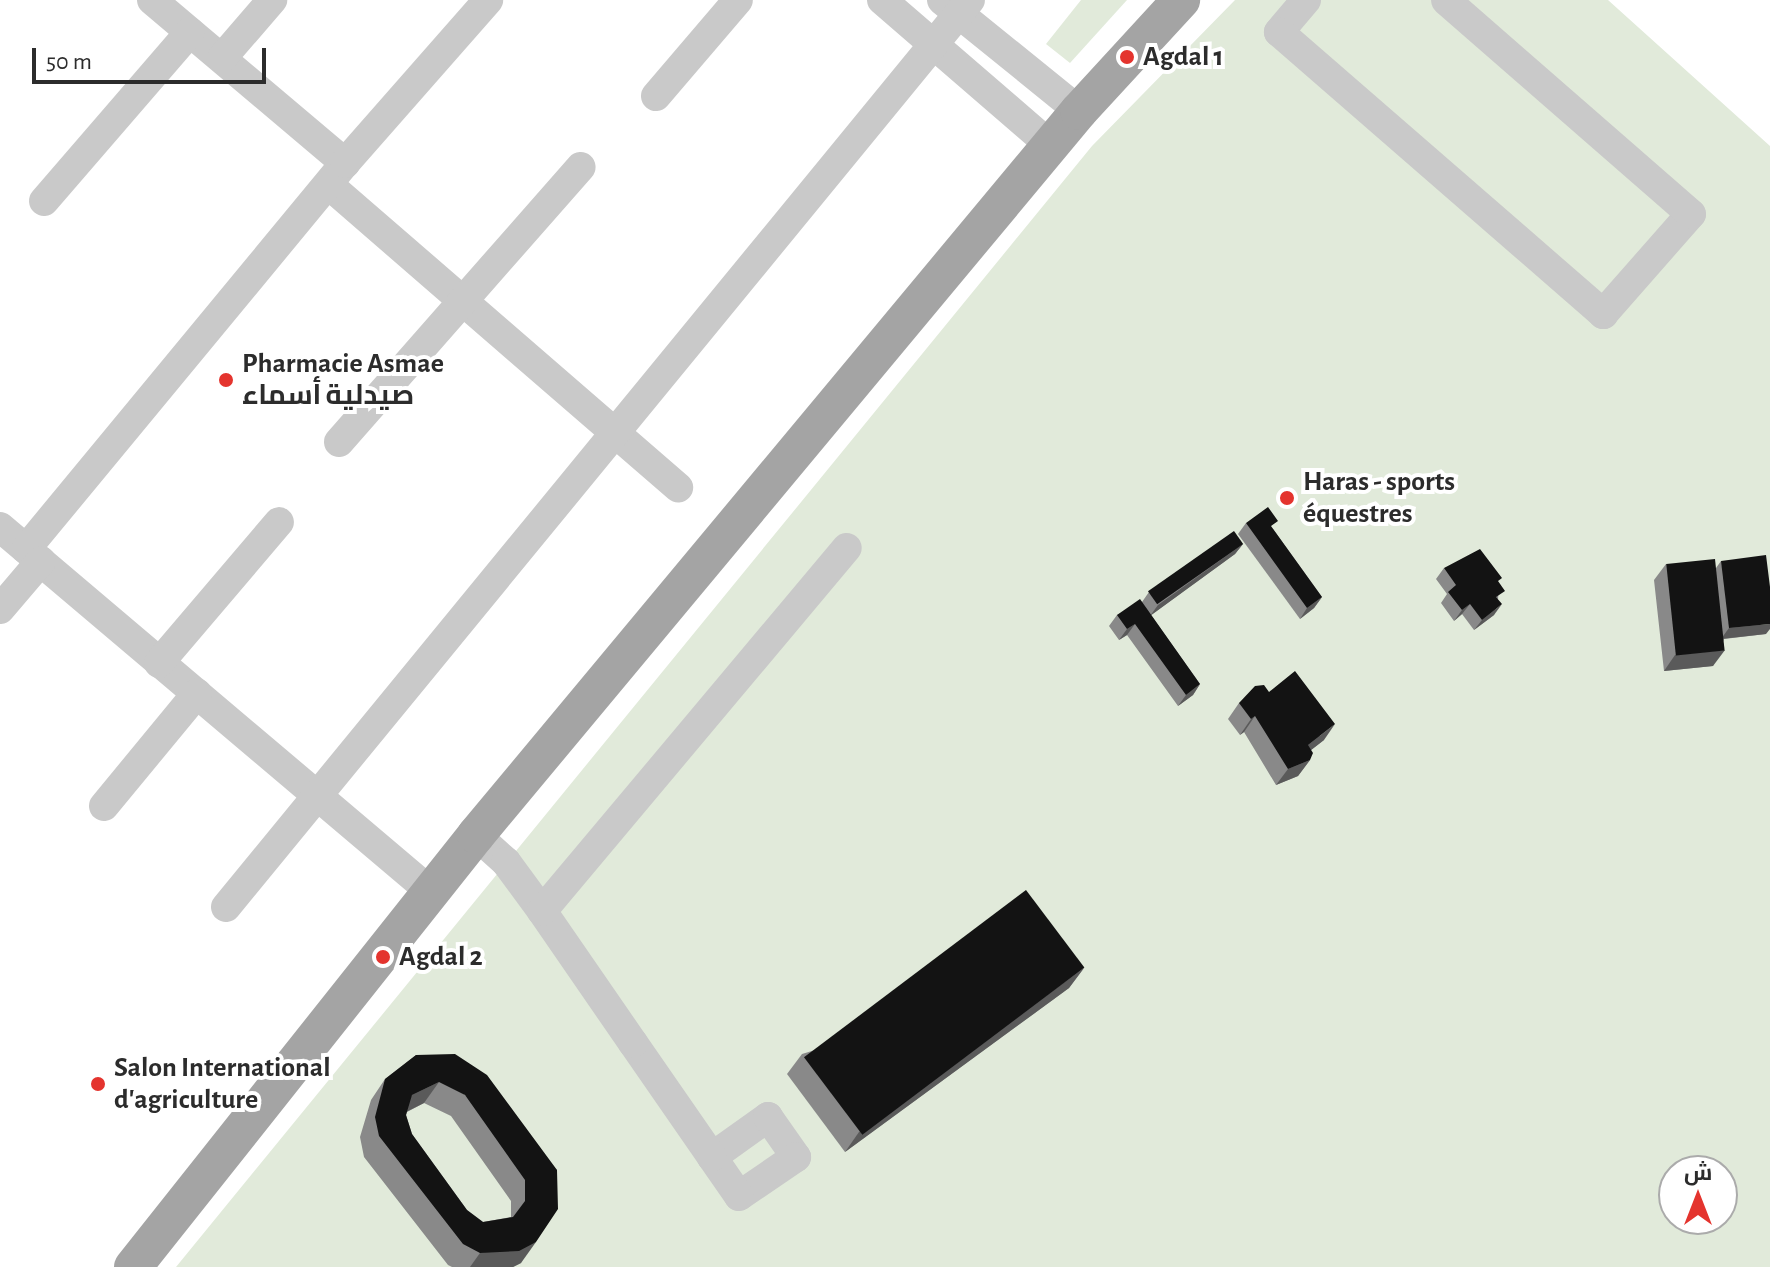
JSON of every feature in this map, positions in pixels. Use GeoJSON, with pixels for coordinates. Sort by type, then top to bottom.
{"type":"FeatureCollection","features":[{"type":"Feature","properties":{"kind":"main road"},"geometry":{"type":"LineString","coordinates":[[133,1267],[476,835],[1050,145],[1181,0]]}},
{"type":"Feature","properties":{"kind":"street"},"geometry":{"type":"LineString","coordinates":[[152,0],[222,58],[464,299],[678,487]]}},
{"type":"Feature","properties":{"kind":"street"},"geometry":{"type":"LineString","coordinates":[[222,58],[272,0]]}},
{"type":"Feature","properties":{"kind":"street"},"geometry":{"type":"LineString","coordinates":[[0,609],[34,555],[337,174],[488,0]]}},
{"type":"Feature","properties":{"kind":"street"},"geometry":{"type":"LineString","coordinates":[[656,96],[738,0]]}},
{"type":"Feature","properties":{"kind":"street"},"geometry":{"type":"LineString","coordinates":[[882,0],[1050,145]]}},
{"type":"Feature","properties":{"kind":"street"},"geometry":{"type":"LineString","coordinates":[[1306,0],[1279,32],[1603,314],[1691,214],[1446,0]]}},
{"type":"Feature","properties":{"kind":"street"},"geometry":{"type":"LineString","coordinates":[[226,907],[934,43],[957,5],[1079,111]]}},
{"type":"Feature","properties":{"kind":"street"},"geometry":{"type":"LineString","coordinates":[[44,201],[190,32]]}},
{"type":"Feature","properties":{"kind":"street"},"geometry":{"type":"LineString","coordinates":[[339,442],[581,167]]}},
{"type":"Feature","properties":{"kind":"street"},"geometry":{"type":"LineString","coordinates":[[159,663],[279,522]]}},
{"type":"Feature","properties":{"kind":"street"},"geometry":{"type":"LineString","coordinates":[[0,527],[431,892]]}},
{"type":"Feature","properties":{"kind":"street"},"geometry":{"type":"LineString","coordinates":[[542,911],[847,548]]}},
{"type":"Feature","properties":{"kind":"street"},"geometry":{"type":"LineString","coordinates":[[104,806],[197,693]]}},
{"type":"Feature","properties":{"kind":"street"},"geometry":{"type":"LineString","coordinates":[[476,835],[506,862],[542,911],[712,1157]]}},
{"type":"Feature","properties":{"kind":"green space"},"geometry":{"type":"Polygon","coordinates":[[[1081,0],[1127,0],[1070,63],[1046,44],[1081,0]]]}},
{"type":"Feature","properties":{"kind":"green space","name":"Haras - sports équestres"},"geometry":{"type":"Polygon","coordinates":[[[1235,0],[1608,0],[1770,146],[1770,1267],[176,1267],[1092,146],[1235,0]]]}},
{"type":"Feature","properties":{"kind":"building"},"geometry":{"type":"Polygon","coordinates":[[[1268,507],[1278,521],[1271,526],[1322,597],[1307,608],[1246,523],[1268,507]]]}},
{"type":"Feature","properties":{"kind":"building"},"geometry":{"type":"Polygon","coordinates":[[[1234,531],[1243,544],[1157,604],[1148,591],[1234,531]]]}},
{"type":"Feature","properties":{"kind":"building"},"geometry":{"type":"Polygon","coordinates":[[[1480,549],[1502,578],[1498,581],[1505,591],[1496,597],[1502,604],[1482,620],[1470,604],[1462,610],[1448,592],[1456,585],[1444,568],[1480,549]]]}},
{"type":"Feature","properties":{"kind":"building"},"geometry":{"type":"Polygon","coordinates":[[[1766,555],[1770,624],[1729,628],[1721,561],[1766,555]]]}},
{"type":"Feature","properties":{"kind":"building"},"geometry":{"type":"Polygon","coordinates":[[[1715,559],[1725,650],[1676,656],[1666,564],[1715,559]]]}},
{"type":"Feature","properties":{"kind":"building"},"geometry":{"type":"Polygon","coordinates":[[[1140,599],[1200,684],[1186,695],[1135,624],[1127,629],[1117,615],[1140,599]]]}},
{"type":"Feature","properties":{"kind":"building"},"geometry":{"type":"Polygon","coordinates":[[[1295,671],[1335,724],[1308,745],[1313,753],[1310,760],[1288,769],[1255,716],[1251,719],[1239,703],[1255,686],[1264,685],[1269,692],[1295,671]]]}},
{"type":"Feature","properties":{"kind":"building"},"geometry":{"type":"Polygon","coordinates":[[[1026,890],[1084,967],[862,1135],[804,1057],[1026,890]]]}},
{"type":"Feature","properties":{"kind":"building"},"geometry":{"type":"Polygon","coordinates":[[[455,1054],[487,1075],[557,1170],[558,1209],[536,1242],[519,1251],[480,1253],[463,1244],[379,1136],[375,1117],[385,1079],[416,1055],[455,1054]],[[439,1082],[412,1095],[406,1115],[412,1134],[467,1210],[483,1222],[513,1217],[525,1201],[525,1180],[465,1095],[439,1082]]]}},
{"type":"Feature","properties":{"kind":"place","name":"Agdal 1"},"geometry":{"type":"Point","coordinates":[1127,57]}},
{"type":"Feature","properties":{"kind":"place","name":"Pharmacie Asmae صيدلية أسماء"},"geometry":{"type":"Point","coordinates":[226,380]}},
{"type":"Feature","properties":{"kind":"place","name":"Haras - sports équestres"},"geometry":{"type":"Point","coordinates":[1287,498]}},
{"type":"Feature","properties":{"kind":"place","name":"Agdal 2"},"geometry":{"type":"Point","coordinates":[383,957]}},
{"type":"Feature","properties":{"kind":"place","name":"Salon International d'agriculture"},"geometry":{"type":"Point","coordinates":[98,1084]}}]}
